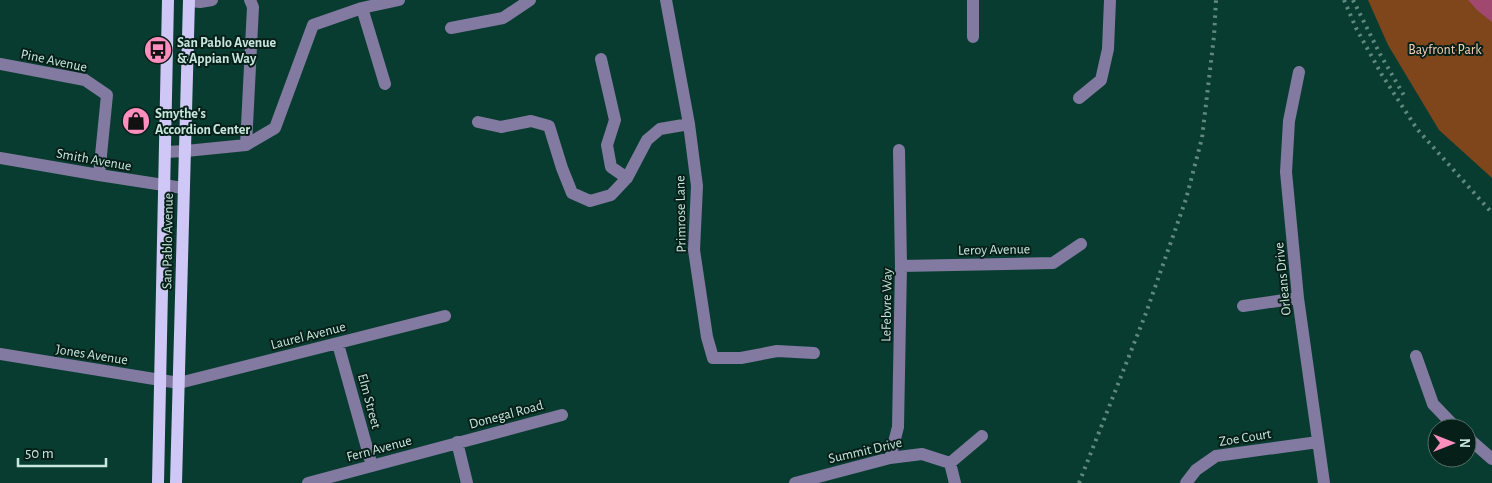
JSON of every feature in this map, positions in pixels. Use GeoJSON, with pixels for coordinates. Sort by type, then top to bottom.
{"type":"FeatureCollection","features":[{"type":"Feature","properties":{"kind":"main road","name":"San Pablo Avenue"},"geometry":{"type":"LineString","coordinates":[[158,483],[168,0]]}},
{"type":"Feature","properties":{"kind":"main road","name":"San Pablo Avenue"},"geometry":{"type":"LineString","coordinates":[[176,483],[183,188],[186,151],[188,0]]}},
{"type":"Feature","properties":{"kind":"street"},"geometry":{"type":"LineString","coordinates":[[188,0],[200,2],[212,0]]}},
{"type":"Feature","properties":{"kind":"street"},"geometry":{"type":"LineString","coordinates":[[246,145],[253,7],[250,0]]}},
{"type":"Feature","properties":{"kind":"street"},"geometry":{"type":"LineString","coordinates":[[165,152],[246,145],[275,128],[313,25],[362,8],[399,0]]}},
{"type":"Feature","properties":{"kind":"street"},"geometry":{"type":"LineString","coordinates":[[451,28],[503,18],[530,0]]}},
{"type":"Feature","properties":{"kind":"street","name":"Primrose Lane"},"geometry":{"type":"LineString","coordinates":[[666,0],[689,124],[697,186],[694,250],[707,337],[713,358],[741,358],[776,351],[814,353]]}},
{"type":"Feature","properties":{"kind":"street"},"geometry":{"type":"LineString","coordinates":[[972,0],[973,37]]}},
{"type":"Feature","properties":{"kind":"street"},"geometry":{"type":"LineString","coordinates":[[1079,98],[1101,80],[1108,49],[1110,0]]}},
{"type":"Feature","properties":{"kind":"street"},"geometry":{"type":"LineString","coordinates":[[362,8],[385,84]]}},
{"type":"Feature","properties":{"kind":"street"},"geometry":{"type":"LineString","coordinates":[[602,59],[615,120],[608,145],[611,167],[627,178]]}},
{"type":"Feature","properties":{"kind":"street","name":"Pine Avenue"},"geometry":{"type":"LineString","coordinates":[[0,64],[85,80],[107,95],[99,175]]}},
{"type":"Feature","properties":{"kind":"street","name":"Orleans Drive"},"geometry":{"type":"LineString","coordinates":[[1299,72],[1289,120],[1286,172],[1298,298],[1310,371],[1324,483]]}},
{"type":"Feature","properties":{"kind":"street"},"geometry":{"type":"LineString","coordinates":[[478,122],[501,127],[532,120],[549,126],[572,193],[590,201],[611,195],[627,178],[647,140],[660,129],[689,124]]}},
{"type":"Feature","properties":{"kind":"street","name":"LeFebvre Way"},"geometry":{"type":"LineString","coordinates":[[890,458],[898,427],[901,266],[899,150]]}},
{"type":"Feature","properties":{"kind":"street","name":"Smith Avenue"},"geometry":{"type":"LineString","coordinates":[[0,158],[183,188]]}},
{"type":"Feature","properties":{"kind":"street","name":"Leroy Avenue"},"geometry":{"type":"LineString","coordinates":[[901,266],[1053,263],[1081,244]]}},
{"type":"Feature","properties":{"kind":"street"},"geometry":{"type":"LineString","coordinates":[[1243,306],[1298,298]]}},
{"type":"Feature","properties":{"kind":"street","name":"Laurel Avenue"},"geometry":{"type":"LineString","coordinates":[[178,383],[445,316]]}},
{"type":"Feature","properties":{"kind":"street","name":"Elm Street"},"geometry":{"type":"LineString","coordinates":[[338,344],[372,466]]}},
{"type":"Feature","properties":{"kind":"street","name":"Jones Avenue"},"geometry":{"type":"LineString","coordinates":[[0,354],[178,383]]}},
{"type":"Feature","properties":{"kind":"street"},"geometry":{"type":"LineString","coordinates":[[1416,356],[1433,404],[1446,418]]}},
{"type":"Feature","properties":{"kind":"street","name":"Donegal Road"},"geometry":{"type":"LineString","coordinates":[[457,442],[562,415]]}},
{"type":"Feature","properties":{"kind":"street"},"geometry":{"type":"LineString","coordinates":[[955,483],[950,462],[982,436]]}},
{"type":"Feature","properties":{"kind":"street"},"geometry":{"type":"LineString","coordinates":[[457,442],[467,483]]}},
{"type":"Feature","properties":{"kind":"street","name":"Fern Avenue"},"geometry":{"type":"LineString","coordinates":[[308,483],[457,442]]}},
{"type":"Feature","properties":{"kind":"street","name":"Zoe Court"},"geometry":{"type":"LineString","coordinates":[[1186,483],[1196,470],[1216,456],[1318,442]]}},
{"type":"Feature","properties":{"kind":"street"},"geometry":{"type":"LineString","coordinates":[[1477,446],[1492,459]]}},
{"type":"Feature","properties":{"kind":"street","name":"Summit Drive"},"geometry":{"type":"LineString","coordinates":[[795,483],[890,458],[922,454],[950,462]]}},
{"type":"Feature","properties":{"kind":"green space","name":"Bayfront Park"},"geometry":{"type":"Polygon","coordinates":[[[1368,0],[1492,0],[1492,178],[1439,130],[1388,45],[1368,0]]]}},
{"type":"Feature","properties":{"kind":"shaded area"},"geometry":{"type":"Polygon","coordinates":[[[1468,0],[1492,0],[1492,22],[1478,11],[1468,0]]]}},
{"type":"Feature","properties":{"kind":"railway"},"geometry":{"type":"LineString","coordinates":[[1079,483],[1146,313],[1186,199],[1202,138],[1214,36],[1216,0]]}},
{"type":"Feature","properties":{"kind":"railway"},"geometry":{"type":"LineString","coordinates":[[1344,0],[1356,28],[1382,75],[1417,129],[1492,213]]}},
{"type":"Feature","properties":{"kind":"railway"},"geometry":{"type":"LineString","coordinates":[[1353,0],[1380,54],[1406,99]]}},
{"type":"Feature","properties":{"kind":"place","name":"San Pablo Avenue & Appian Way"},"geometry":{"type":"Point","coordinates":[158,50]}},
{"type":"Feature","properties":{"kind":"place","name":"Smythe's Accordion Center"},"geometry":{"type":"Point","coordinates":[136,121]}}]}
